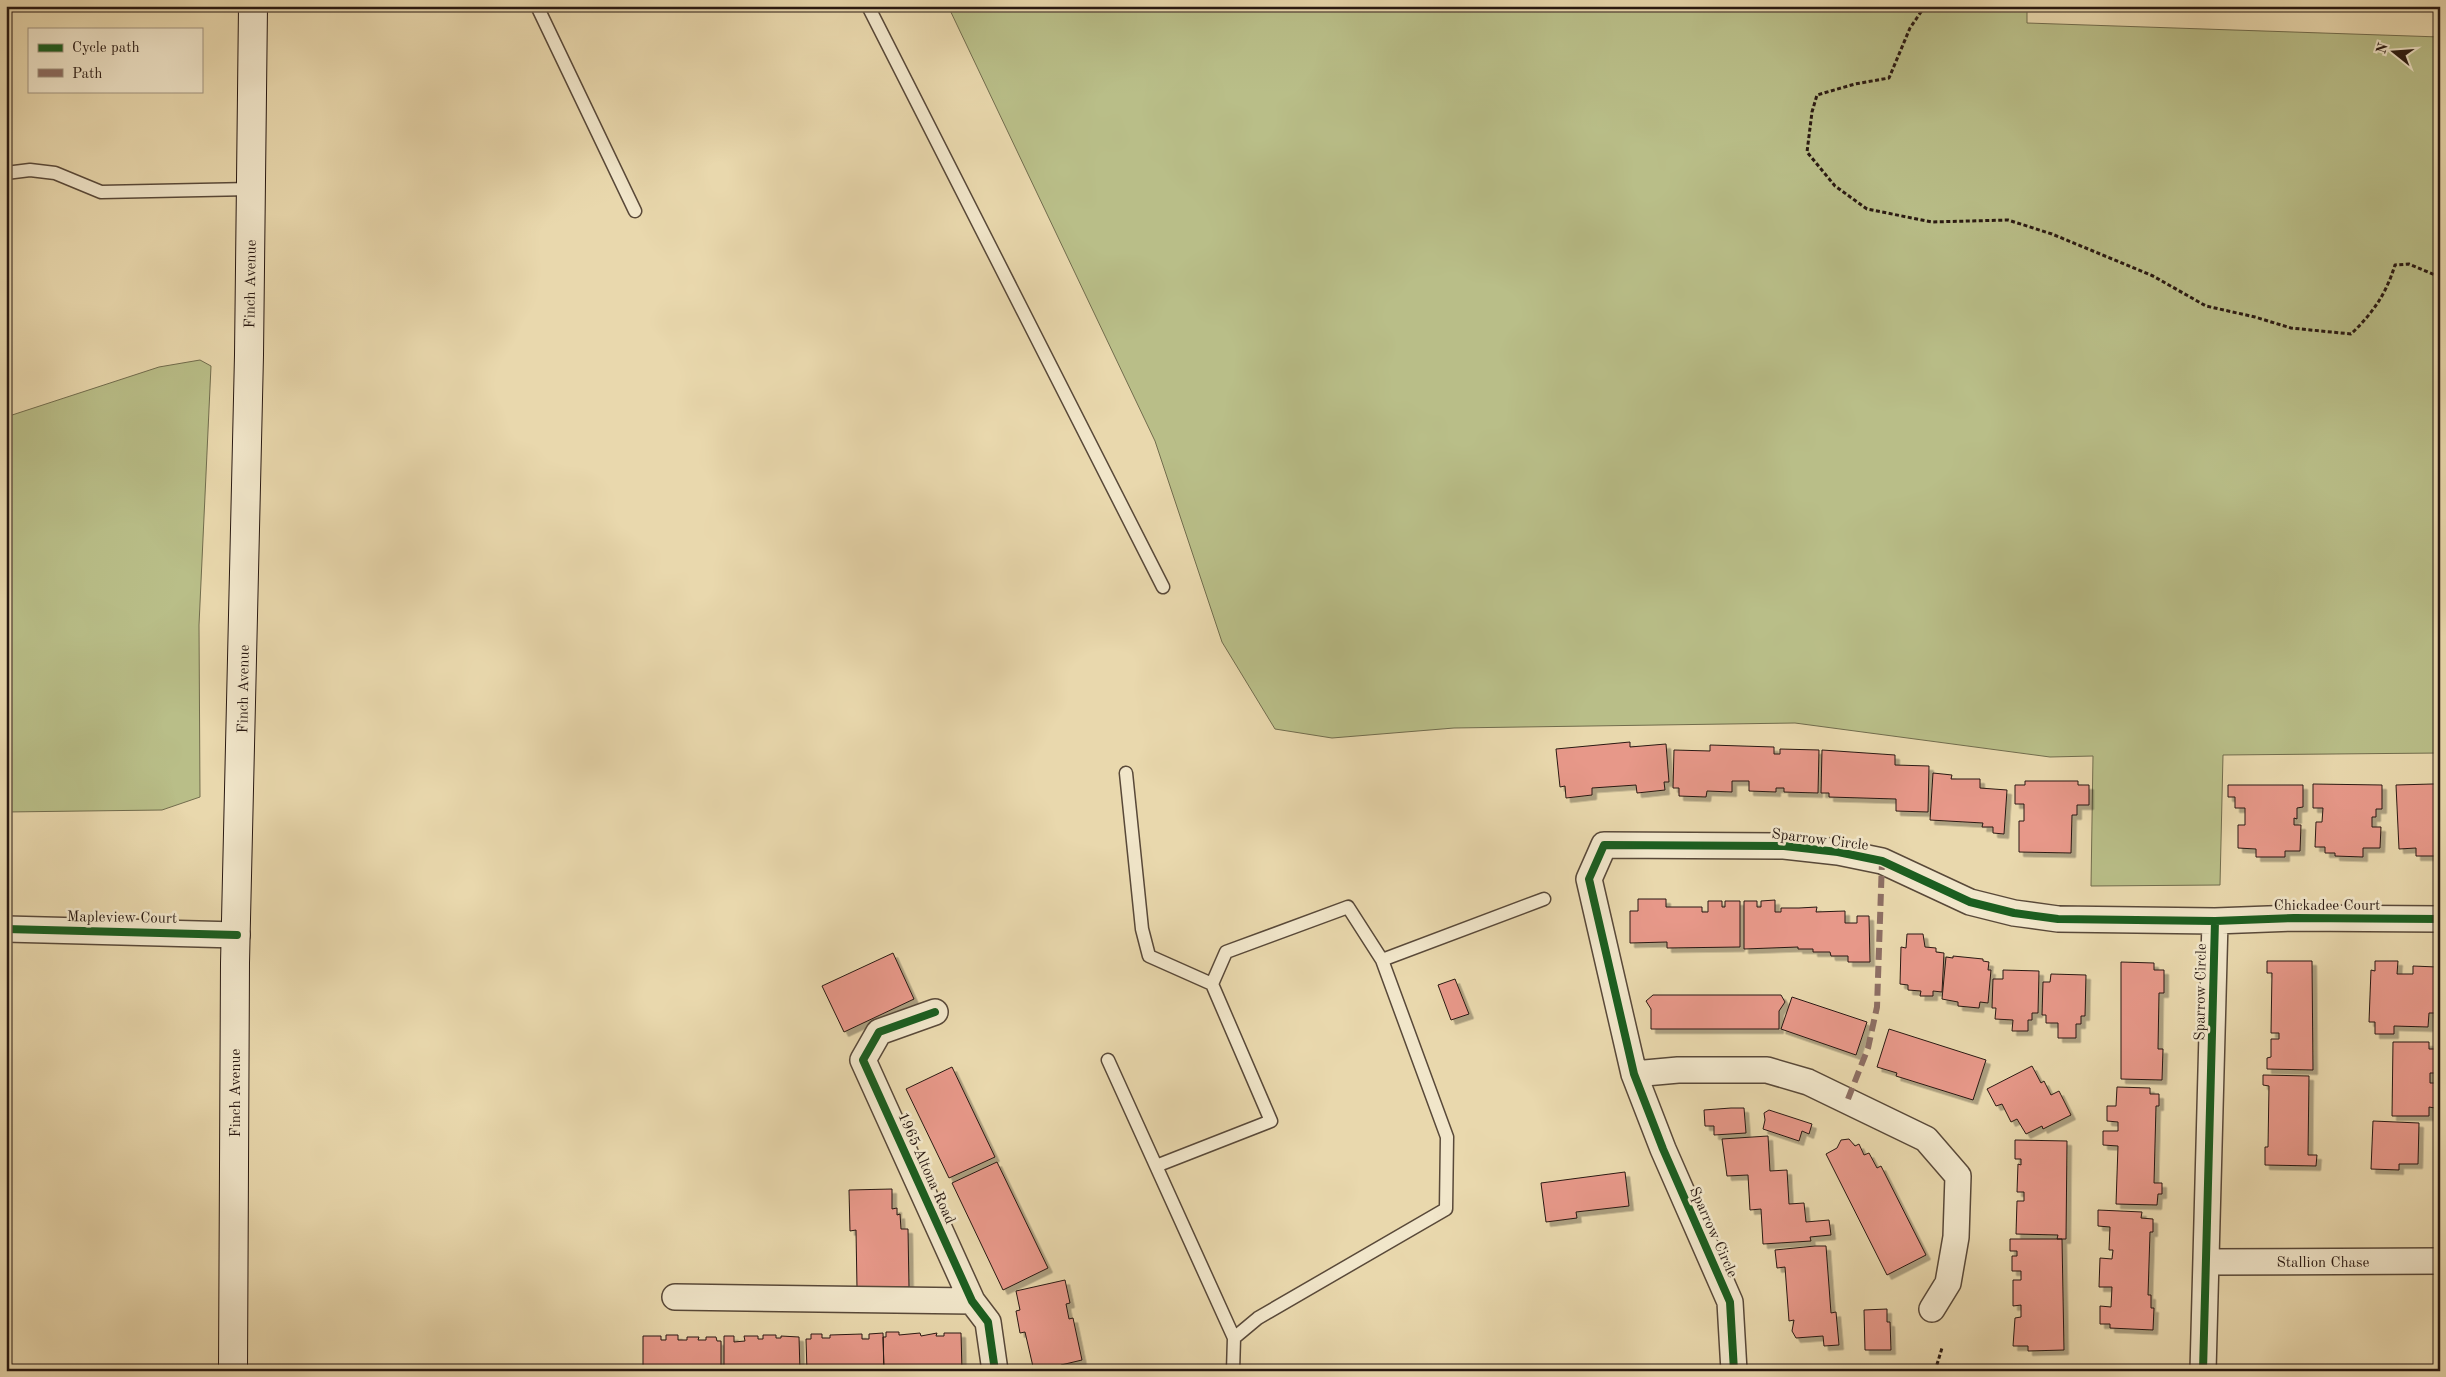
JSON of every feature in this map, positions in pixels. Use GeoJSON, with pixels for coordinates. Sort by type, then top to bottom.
{"type":"FeatureCollection","features":[{"type":"Feature","properties":{"kind":"main road","name":"Finch Avenue"},"geometry":{"type":"LineString","coordinates":[[233,1371],[235,963],[251,189],[251,8]]}},
{"type":"Feature","properties":{"kind":"street","name":"Sparrow Circle"},"geometry":{"type":"LineString","coordinates":[[1734,1371],[1730,1302],[1663,1150],[1634,1074],[1589,879],[1604,844],[1784,846],[1838,852],[1882,862],[1970,902],[2014,913],[2058,919],[2215,921],[2203,1371]]}},
{"type":"Feature","properties":{"kind":"street","name":"Chickadee Court"},"geometry":{"type":"LineString","coordinates":[[2215,921],[2294,918],[2440,919]]}},
{"type":"Feature","properties":{"kind":"street","name":"Mapleview Court"},"geometry":{"type":"LineString","coordinates":[[6,929],[237,935]]}},
{"type":"Feature","properties":{"kind":"street","name":"1965 Altona Road"},"geometry":{"type":"LineString","coordinates":[[935,1012],[879,1032],[863,1060],[972,1301],[988,1322],[995,1371]]}},
{"type":"Feature","properties":{"kind":"street"},"geometry":{"type":"LineString","coordinates":[[1634,1074],[1678,1070],[1766,1070],[1808,1082],[1926,1139],[1958,1176],[1956,1237],[1948,1283],[1932,1309]]}},
{"type":"Feature","properties":{"kind":"street","name":"Stallion Chase"},"geometry":{"type":"LineString","coordinates":[[2207,1262],[2440,1261]]}},
{"type":"Feature","properties":{"kind":"street"},"geometry":{"type":"LineString","coordinates":[[674,1297],[972,1301]]}},
{"type":"Feature","properties":{"kind":"lane"},"geometry":{"type":"LineString","coordinates":[[536,6],[634,211]]}},
{"type":"Feature","properties":{"kind":"lane"},"geometry":{"type":"LineString","coordinates":[[868,6],[1163,587]]}},
{"type":"Feature","properties":{"kind":"lane"},"geometry":{"type":"LineString","coordinates":[[6,173],[30,170],[55,173],[101,192],[251,189]]}},
{"type":"Feature","properties":{"kind":"lane"},"geometry":{"type":"LineString","coordinates":[[1126,773],[1142,930],[1149,956],[1212,984],[1271,1121],[1156,1166]]}},
{"type":"Feature","properties":{"kind":"lane"},"geometry":{"type":"LineString","coordinates":[[1382,960],[1544,899]]}},
{"type":"Feature","properties":{"kind":"lane"},"geometry":{"type":"LineString","coordinates":[[1212,984],[1226,952],[1348,908],[1382,960],[1447,1137],[1446,1209],[1258,1318],[1234,1338]]}},
{"type":"Feature","properties":{"kind":"lane"},"geometry":{"type":"LineString","coordinates":[[1108,1060],[1234,1338],[1233,1371]]}},
{"type":"Feature","properties":{"kind":"path"},"geometry":{"type":"LineString","coordinates":[[1925,6],[1910,28],[1889,78],[1855,84],[1817,95],[1812,112],[1807,152],[1835,186],[1867,209],[1932,222],[2008,220],[2052,234],[2154,276],[2206,306],[2256,317],[2291,328],[2324,333],[2351,334],[2364,322],[2387,290],[2395,265],[2409,264],[2440,277]]}},
{"type":"Feature","properties":{"kind":"path"},"geometry":{"type":"LineString","coordinates":[[1935,1371],[1942,1348]]}},
{"type":"Feature","properties":{"kind":"green space"},"geometry":{"type":"Polygon","coordinates":[[[948,6],[2027,6],[2027,23],[2440,37],[2440,753],[2223,755],[2220,885],[2091,886],[2093,756],[2050,757],[1795,723],[1454,728],[1332,738],[1275,729],[1222,642],[1155,441],[948,6]]]}},
{"type":"Feature","properties":{"kind":"green space"},"geometry":{"type":"Polygon","coordinates":[[[200,360],[211,366],[199,625],[200,797],[162,810],[6,812],[6,417],[159,367],[200,360]]]}},
{"type":"Feature","properties":{"kind":"building"},"geometry":{"type":"Polygon","coordinates":[[[1630,742],[1630,747],[1666,744],[1669,782],[1664,782],[1665,790],[1637,793],[1636,785],[1592,788],[1592,795],[1566,798],[1565,786],[1560,787],[1556,749],[1630,742]]]}},
{"type":"Feature","properties":{"kind":"building"},"geometry":{"type":"Polygon","coordinates":[[[1710,745],[1774,747],[1774,754],[1780,754],[1780,749],[1819,750],[1818,793],[1784,792],[1784,788],[1776,788],[1776,792],[1749,791],[1749,781],[1732,781],[1732,792],[1707,791],[1706,797],[1679,796],[1679,788],[1673,788],[1674,750],[1710,751],[1710,745]]]}},
{"type":"Feature","properties":{"kind":"building"},"geometry":{"type":"Polygon","coordinates":[[[1822,750],[1895,755],[1895,765],[1929,766],[1928,812],[1896,811],[1896,799],[1829,797],[1829,793],[1821,793],[1822,750]]]}},
{"type":"Feature","properties":{"kind":"building"},"geometry":{"type":"Polygon","coordinates":[[[1933,773],[1952,775],[1951,779],[1980,779],[1980,788],[2007,790],[2004,834],[1993,833],[1993,827],[1982,827],[1983,823],[1930,820],[1933,773]]]}},
{"type":"Feature","properties":{"kind":"building"},"geometry":{"type":"Polygon","coordinates":[[[2025,781],[2078,781],[2078,785],[2089,785],[2089,805],[2077,805],[2077,815],[2072,815],[2071,853],[2019,852],[2019,821],[2024,821],[2024,804],[2015,804],[2015,785],[2025,785],[2025,781]]]}},
{"type":"Feature","properties":{"kind":"building"},"geometry":{"type":"Polygon","coordinates":[[[2313,784],[2382,785],[2382,809],[2376,809],[2376,817],[2372,817],[2372,827],[2381,827],[2380,848],[2363,848],[2363,857],[2335,856],[2335,853],[2325,853],[2325,847],[2315,847],[2316,822],[2322,822],[2323,808],[2313,808],[2313,784]]]}},
{"type":"Feature","properties":{"kind":"building"},"geometry":{"type":"Polygon","coordinates":[[[2440,784],[2440,856],[2416,856],[2416,848],[2399,849],[2396,785],[2440,784]]]}},
{"type":"Feature","properties":{"kind":"building"},"geometry":{"type":"Polygon","coordinates":[[[2228,785],[2303,785],[2303,807],[2297,808],[2297,819],[2294,818],[2294,825],[2301,825],[2300,851],[2285,851],[2285,857],[2256,857],[2256,849],[2238,848],[2238,825],[2245,825],[2245,808],[2235,808],[2235,797],[2228,797],[2228,785]]]}},
{"type":"Feature","properties":{"kind":"building"},"geometry":{"type":"Polygon","coordinates":[[[1638,899],[1666,899],[1666,907],[1702,907],[1702,912],[1708,912],[1708,901],[1722,901],[1722,907],[1725,907],[1725,901],[1740,901],[1740,947],[1667,948],[1667,942],[1630,943],[1630,911],[1638,911],[1638,899]]]}},
{"type":"Feature","properties":{"kind":"building"},"geometry":{"type":"Polygon","coordinates":[[[1775,900],[1775,912],[1781,912],[1781,908],[1817,907],[1816,912],[1845,911],[1845,923],[1857,923],[1857,916],[1869,916],[1870,962],[1848,962],[1848,956],[1831,956],[1830,952],[1813,952],[1813,949],[1798,949],[1798,947],[1744,949],[1744,901],[1757,901],[1757,907],[1761,907],[1761,901],[1775,900]]]}},
{"type":"Feature","properties":{"kind":"building"},"geometry":{"type":"Polygon","coordinates":[[[1907,934],[1923,934],[1925,947],[1936,948],[1936,952],[1944,953],[1942,992],[1933,991],[1933,996],[1920,996],[1921,991],[1908,990],[1908,985],[1900,984],[1901,947],[1906,948],[1907,934]]]}},
{"type":"Feature","properties":{"kind":"building"},"geometry":{"type":"Polygon","coordinates":[[[893,953],[914,999],[844,1032],[822,986],[893,953]]]}},
{"type":"Feature","properties":{"kind":"building"},"geometry":{"type":"Polygon","coordinates":[[[1953,956],[1983,959],[1983,961],[1989,962],[1988,970],[1991,970],[1988,1003],[1980,1002],[1979,1008],[1958,1006],[1958,1002],[1942,999],[1946,957],[1953,958],[1953,956]]]}},
{"type":"Feature","properties":{"kind":"building"},"geometry":{"type":"Polygon","coordinates":[[[2267,961],[2312,961],[2313,1070],[2267,1069],[2267,1058],[2271,1057],[2271,1039],[2279,1039],[2279,1033],[2271,1033],[2272,973],[2267,973],[2267,961]]]}},
{"type":"Feature","properties":{"kind":"building"},"geometry":{"type":"Polygon","coordinates":[[[2375,961],[2398,961],[2397,974],[2413,974],[2413,966],[2437,967],[2436,972],[2440,972],[2440,1013],[2429,1013],[2428,1027],[2394,1026],[2394,1034],[2375,1034],[2375,1022],[2369,1022],[2371,970],[2375,971],[2375,961]]]}},
{"type":"Feature","properties":{"kind":"building"},"geometry":{"type":"Polygon","coordinates":[[[2121,962],[2154,963],[2154,970],[2164,970],[2164,993],[2159,993],[2158,1049],[2163,1049],[2162,1080],[2121,1079],[2121,962]]]}},
{"type":"Feature","properties":{"kind":"building"},"geometry":{"type":"Polygon","coordinates":[[[2003,970],[2039,971],[2038,1013],[2032,1013],[2032,1020],[2028,1020],[2028,1031],[2012,1031],[2013,1020],[1995,1019],[1996,1008],[1992,1008],[1993,979],[2003,979],[2003,970]]]}},
{"type":"Feature","properties":{"kind":"building"},"geometry":{"type":"Polygon","coordinates":[[[2051,974],[2086,975],[2085,1016],[2081,1016],[2081,1024],[2076,1024],[2076,1038],[2058,1038],[2058,1023],[2046,1023],[2046,1015],[2042,1015],[2043,982],[2050,982],[2051,974]]]}},
{"type":"Feature","properties":{"kind":"building"},"geometry":{"type":"Polygon","coordinates":[[[1455,979],[1469,1014],[1451,1020],[1438,985],[1455,979]]]}},
{"type":"Feature","properties":{"kind":"building"},"geometry":{"type":"Polygon","coordinates":[[[1653,995],[1781,995],[1785,1002],[1779,1011],[1779,1029],[1651,1029],[1651,1009],[1646,1001],[1653,995]]]}},
{"type":"Feature","properties":{"kind":"building"},"geometry":{"type":"Polygon","coordinates":[[[1792,997],[1867,1022],[1856,1055],[1781,1029],[1792,997]]]}},
{"type":"Feature","properties":{"kind":"building"},"geometry":{"type":"Polygon","coordinates":[[[1889,1029],[1986,1060],[1973,1100],[1896,1076],[1897,1073],[1877,1067],[1889,1029]]]}},
{"type":"Feature","properties":{"kind":"building"},"geometry":{"type":"Polygon","coordinates":[[[2393,1042],[2429,1042],[2429,1049],[2439,1049],[2438,1073],[2430,1073],[2430,1083],[2436,1083],[2435,1108],[2429,1107],[2429,1116],[2392,1116],[2393,1042]]]}},
{"type":"Feature","properties":{"kind":"building"},"geometry":{"type":"Polygon","coordinates":[[[2032,1066],[2041,1083],[2044,1081],[2051,1095],[2059,1091],[2071,1115],[2043,1129],[2042,1126],[2026,1134],[2017,1119],[2011,1122],[2002,1104],[1996,1106],[1987,1089],[2032,1066]]]}},
{"type":"Feature","properties":{"kind":"building"},"geometry":{"type":"Polygon","coordinates":[[[952,1067],[995,1157],[949,1178],[906,1089],[952,1067]]]}},
{"type":"Feature","properties":{"kind":"building"},"geometry":{"type":"Polygon","coordinates":[[[2263,1075],[2309,1076],[2308,1155],[2317,1155],[2316,1166],[2265,1165],[2265,1147],[2268,1147],[2269,1086],[2263,1085],[2263,1075]]]}},
{"type":"Feature","properties":{"kind":"building"},"geometry":{"type":"Polygon","coordinates":[[[2117,1087],[2150,1088],[2150,1094],[2159,1094],[2159,1106],[2156,1106],[2154,1183],[2162,1183],[2162,1194],[2158,1194],[2157,1205],[2116,1204],[2118,1146],[2103,1145],[2103,1131],[2118,1131],[2118,1122],[2107,1121],[2107,1106],[2116,1106],[2117,1087]]]}},
{"type":"Feature","properties":{"kind":"building"},"geometry":{"type":"Polygon","coordinates":[[[1744,1108],[1746,1133],[1714,1135],[1714,1126],[1705,1126],[1704,1110],[1744,1108]]]}},
{"type":"Feature","properties":{"kind":"building"},"geometry":{"type":"Polygon","coordinates":[[[1769,1110],[1812,1124],[1809,1134],[1802,1131],[1799,1141],[1763,1129],[1764,1113],[1769,1110]]]}},
{"type":"Feature","properties":{"kind":"building"},"geometry":{"type":"Polygon","coordinates":[[[2373,1121],[2419,1123],[2418,1164],[2399,1164],[2399,1170],[2371,1169],[2373,1121]]]}},
{"type":"Feature","properties":{"kind":"building"},"geometry":{"type":"Polygon","coordinates":[[[1768,1136],[1770,1171],[1787,1170],[1789,1204],[1804,1203],[1806,1222],[1829,1220],[1831,1235],[1810,1237],[1811,1241],[1763,1244],[1761,1209],[1750,1210],[1748,1175],[1727,1176],[1722,1139],[1768,1136]]]}},
{"type":"Feature","properties":{"kind":"building"},"geometry":{"type":"Polygon","coordinates":[[[1849,1139],[1855,1146],[1859,1144],[1864,1155],[1869,1153],[1877,1168],[1881,1166],[1926,1255],[1887,1275],[1826,1154],[1837,1148],[1841,1140],[1849,1139]]]}},
{"type":"Feature","properties":{"kind":"building"},"geometry":{"type":"Polygon","coordinates":[[[2015,1140],[2067,1141],[2066,1239],[2057,1239],[2058,1235],[2016,1234],[2017,1201],[2024,1201],[2024,1192],[2017,1192],[2018,1164],[2021,1165],[2021,1159],[2015,1159],[2015,1140]]]}},
{"type":"Feature","properties":{"kind":"building"},"geometry":{"type":"Polygon","coordinates":[[[997,1162],[1048,1268],[1003,1290],[952,1183],[997,1162]]]}},
{"type":"Feature","properties":{"kind":"building"},"geometry":{"type":"Polygon","coordinates":[[[1625,1172],[1629,1206],[1576,1212],[1577,1218],[1546,1222],[1541,1183],[1625,1172]]]}},
{"type":"Feature","properties":{"kind":"building"},"geometry":{"type":"Polygon","coordinates":[[[892,1189],[892,1209],[897,1208],[897,1215],[900,1214],[901,1229],[908,1229],[909,1287],[857,1288],[856,1230],[850,1231],[849,1190],[892,1189]]]}},
{"type":"Feature","properties":{"kind":"building"},"geometry":{"type":"Polygon","coordinates":[[[2098,1210],[2142,1212],[2141,1218],[2153,1219],[2153,1232],[2150,1232],[2148,1295],[2151,1295],[2151,1308],[2154,1308],[2153,1330],[2110,1328],[2110,1324],[2100,1324],[2100,1306],[2111,1307],[2112,1287],[2099,1287],[2100,1258],[2112,1259],[2113,1250],[2109,1250],[2110,1227],[2098,1226],[2098,1210]]]}},
{"type":"Feature","properties":{"kind":"building"},"geometry":{"type":"Polygon","coordinates":[[[2010,1239],[2062,1239],[2064,1350],[2028,1351],[2028,1346],[2013,1346],[2015,1318],[2021,1317],[2021,1305],[2013,1306],[2013,1280],[2021,1280],[2021,1271],[2012,1271],[2012,1256],[2017,1256],[2017,1251],[2010,1251],[2010,1239]]]}},
{"type":"Feature","properties":{"kind":"building"},"geometry":{"type":"Polygon","coordinates":[[[1826,1246],[1831,1313],[1836,1312],[1839,1345],[1824,1346],[1823,1336],[1796,1338],[1792,1331],[1794,1320],[1789,1321],[1785,1267],[1777,1268],[1775,1250],[1826,1246]]]}},
{"type":"Feature","properties":{"kind":"building"},"geometry":{"type":"Polygon","coordinates":[[[1065,1280],[1070,1303],[1066,1304],[1069,1319],[1073,1318],[1082,1360],[1061,1365],[1062,1367],[1034,1371],[1025,1332],[1020,1333],[1016,1311],[1020,1310],[1016,1291],[1065,1280]]]}},
{"type":"Feature","properties":{"kind":"building"},"geometry":{"type":"Polygon","coordinates":[[[1887,1309],[1887,1322],[1890,1322],[1891,1350],[1865,1350],[1864,1310],[1887,1309]]]}},
{"type":"Feature","properties":{"kind":"building"},"geometry":{"type":"Polygon","coordinates":[[[886,1332],[899,1332],[899,1335],[920,1333],[921,1336],[937,1333],[936,1336],[944,1336],[944,1333],[961,1333],[962,1371],[884,1371],[883,1337],[886,1337],[886,1332]]]}},
{"type":"Feature","properties":{"kind":"building"},"geometry":{"type":"Polygon","coordinates":[[[883,1333],[884,1371],[807,1371],[806,1339],[811,1339],[811,1334],[822,1334],[822,1338],[830,1338],[830,1335],[862,1334],[862,1339],[869,1339],[869,1334],[883,1333]]]}},
{"type":"Feature","properties":{"kind":"building"},"geometry":{"type":"Polygon","coordinates":[[[666,1335],[678,1335],[678,1340],[687,1340],[687,1337],[699,1337],[698,1340],[706,1340],[706,1337],[716,1337],[717,1341],[721,1341],[721,1371],[643,1371],[643,1336],[661,1336],[661,1340],[666,1340],[666,1335]]]}},
{"type":"Feature","properties":{"kind":"building"},"geometry":{"type":"Polygon","coordinates":[[[763,1335],[776,1335],[776,1338],[781,1338],[781,1336],[799,1337],[800,1371],[724,1371],[724,1336],[734,1336],[734,1342],[745,1341],[744,1336],[758,1336],[758,1339],[763,1339],[763,1335]]]}},
{"type":"Feature","properties":{"kind":"marked path"},"geometry":{"type":"LineString","coordinates":[[1848,1099],[1868,1048],[1877,1007],[1882,861]]}},
{"type":"Feature","properties":{"kind":"cycle path"},"geometry":{"type":"LineString","coordinates":[[1734,1371],[1730,1302],[1663,1149],[1634,1074],[1589,879],[1604,845],[1784,846],[1838,852],[1882,861],[1970,902],[2014,913],[2058,919],[2215,921],[2294,918],[2440,919]]}},
{"type":"Feature","properties":{"kind":"cycle path"},"geometry":{"type":"LineString","coordinates":[[2203,1371],[2215,921]]}},
{"type":"Feature","properties":{"kind":"cycle path"},"geometry":{"type":"LineString","coordinates":[[6,929],[237,935]]}},
{"type":"Feature","properties":{"kind":"cycle path"},"geometry":{"type":"LineString","coordinates":[[935,1012],[879,1032],[863,1060],[972,1301],[988,1322],[995,1371]]}}]}
